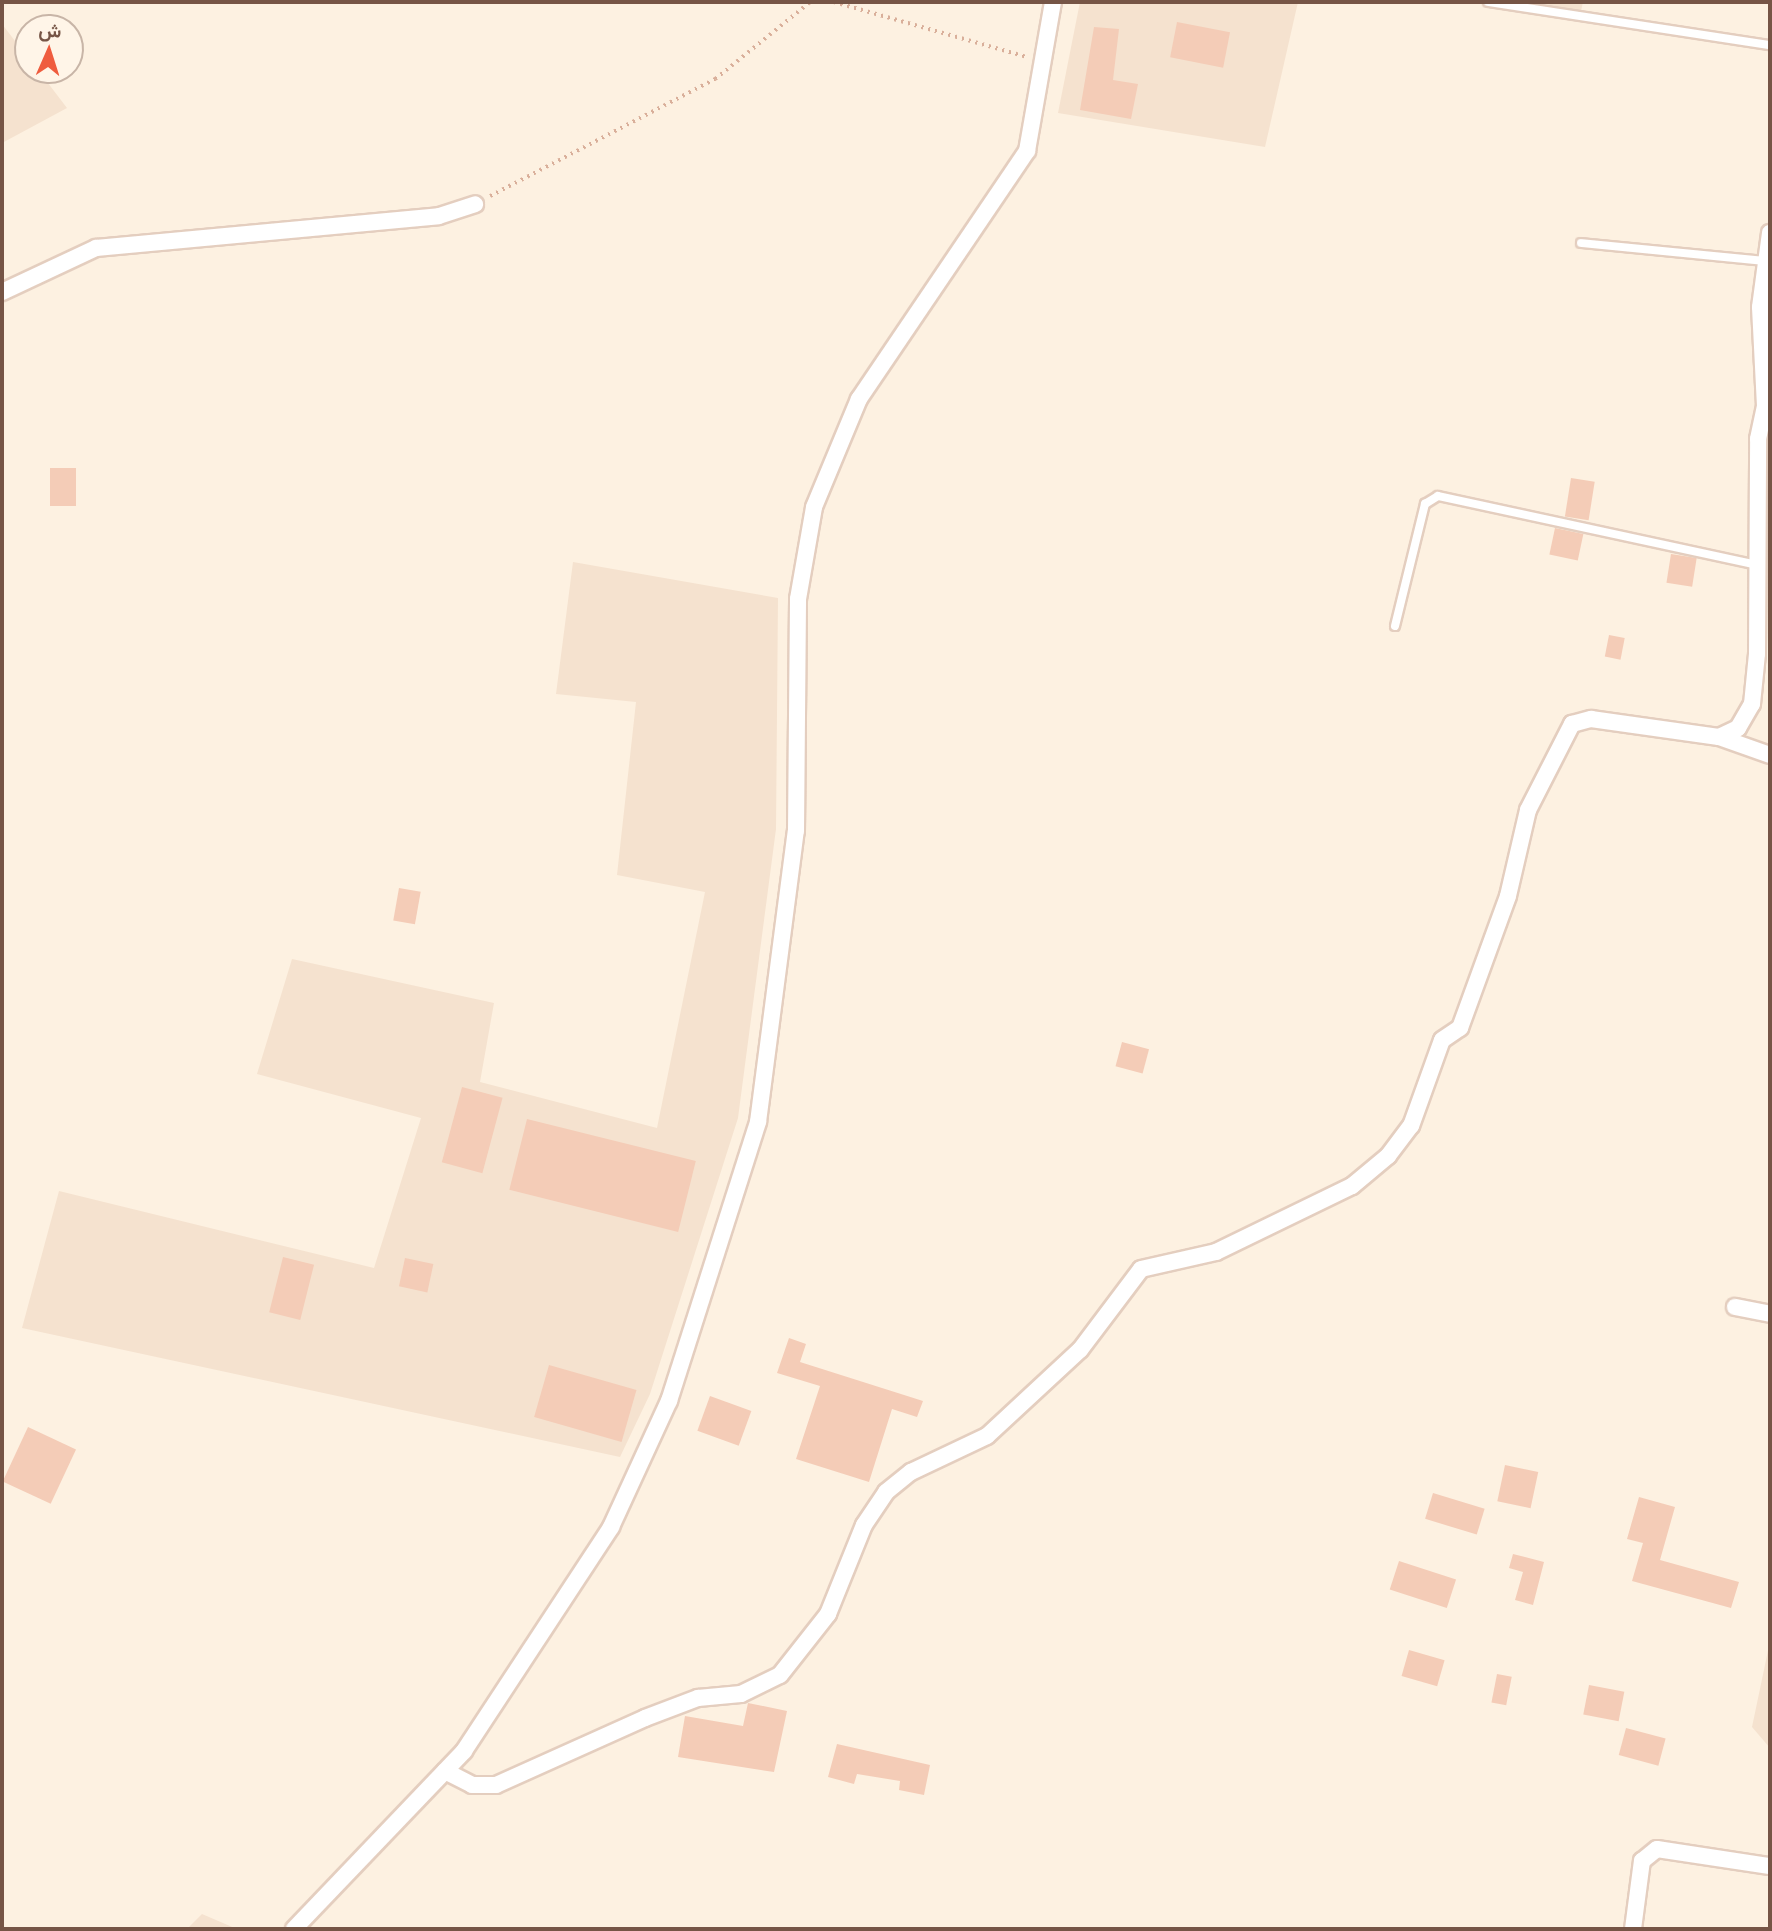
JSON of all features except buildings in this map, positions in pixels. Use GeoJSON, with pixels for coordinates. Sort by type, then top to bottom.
{"type":"FeatureCollection","features":[{"type":"Feature","properties":{"kind":"street"},"geometry":{"type":"LineString","coordinates":[[294,1929],[446,1771],[611,1527],[669,1401],[758,1122],[796,831],[798,599],[814,507],[859,400],[1027,151],[1053,2]]}},
{"type":"Feature","properties":{"kind":"street"},"geometry":{"type":"LineString","coordinates":[[2,292],[96,247],[439,216],[475,204]]}},
{"type":"Feature","properties":{"kind":"street"},"geometry":{"type":"LineString","coordinates":[[1719,737],[1738,728],[1752,704],[1765,469],[1766,261],[1770,233]]}},
{"type":"Feature","properties":{"kind":"street"},"geometry":{"type":"LineString","coordinates":[[446,1771],[472,1785],[496,1785],[645,1718],[698,1698],[741,1694],[780,1675],[828,1614],[864,1525],[886,1493],[911,1472],[987,1436],[1080,1350],[1141,1269],[1216,1252],[1352,1186],[1388,1156],[1411,1126],[1442,1040],[1460,1028],[1507,896],[1528,810],[1572,724],[1591,719],[1719,737],[1770,755]]}},
{"type":"Feature","properties":{"kind":"street"},"geometry":{"type":"LineString","coordinates":[[1735,1307],[1770,1314]]}},
{"type":"Feature","properties":{"kind":"street"},"geometry":{"type":"LineString","coordinates":[[1633,1929],[1642,1861],[1657,1849],[1770,1866]]}},
{"type":"Feature","properties":{"kind":"lane"},"geometry":{"type":"LineString","coordinates":[[1488,2],[1770,45]]}},
{"type":"Feature","properties":{"kind":"lane"},"geometry":{"type":"LineString","coordinates":[[1581,243],[1766,261]]}},
{"type":"Feature","properties":{"kind":"lane"},"geometry":{"type":"LineString","coordinates":[[1395,626],[1425,504],[1438,496],[1758,565]]}},
{"type":"Feature","properties":{"kind":"path"},"geometry":{"type":"LineString","coordinates":[[475,204],[715,79],[810,2]]}},
{"type":"Feature","properties":{"kind":"path"},"geometry":{"type":"LineString","coordinates":[[834,2],[1042,61]]}},
{"type":"Feature","properties":{"kind":"shaded area"},"geometry":{"type":"Polygon","coordinates":[[[1080,2],[1298,2],[1265,147],[1058,113],[1080,2]]]}},
{"type":"Feature","properties":{"kind":"shaded area"},"geometry":{"type":"Polygon","coordinates":[[[1535,2],[1583,2],[1581,11],[1535,2]]]}},
{"type":"Feature","properties":{"kind":"shaded area"},"geometry":{"type":"Polygon","coordinates":[[[2,24],[14,40],[14,84],[49,84],[67,108],[2,143],[2,24]]]}},
{"type":"Feature","properties":{"kind":"shaded area"},"geometry":{"type":"Polygon","coordinates":[[[573,562],[778,598],[776,829],[738,1118],[650,1394],[620,1457],[22,1328],[59,1191],[374,1268],[421,1118],[257,1074],[292,959],[494,1003],[480,1082],[657,1128],[705,892],[617,875],[636,702],[556,694],[573,562]]]}},
{"type":"Feature","properties":{"kind":"shaded area"},"geometry":{"type":"Polygon","coordinates":[[[1770,1641],[1770,1748],[1752,1727],[1770,1641]]]}},
{"type":"Feature","properties":{"kind":"shaded area"},"geometry":{"type":"Polygon","coordinates":[[[202,1914],[237,1929],[187,1929],[202,1914]]]}}]}
